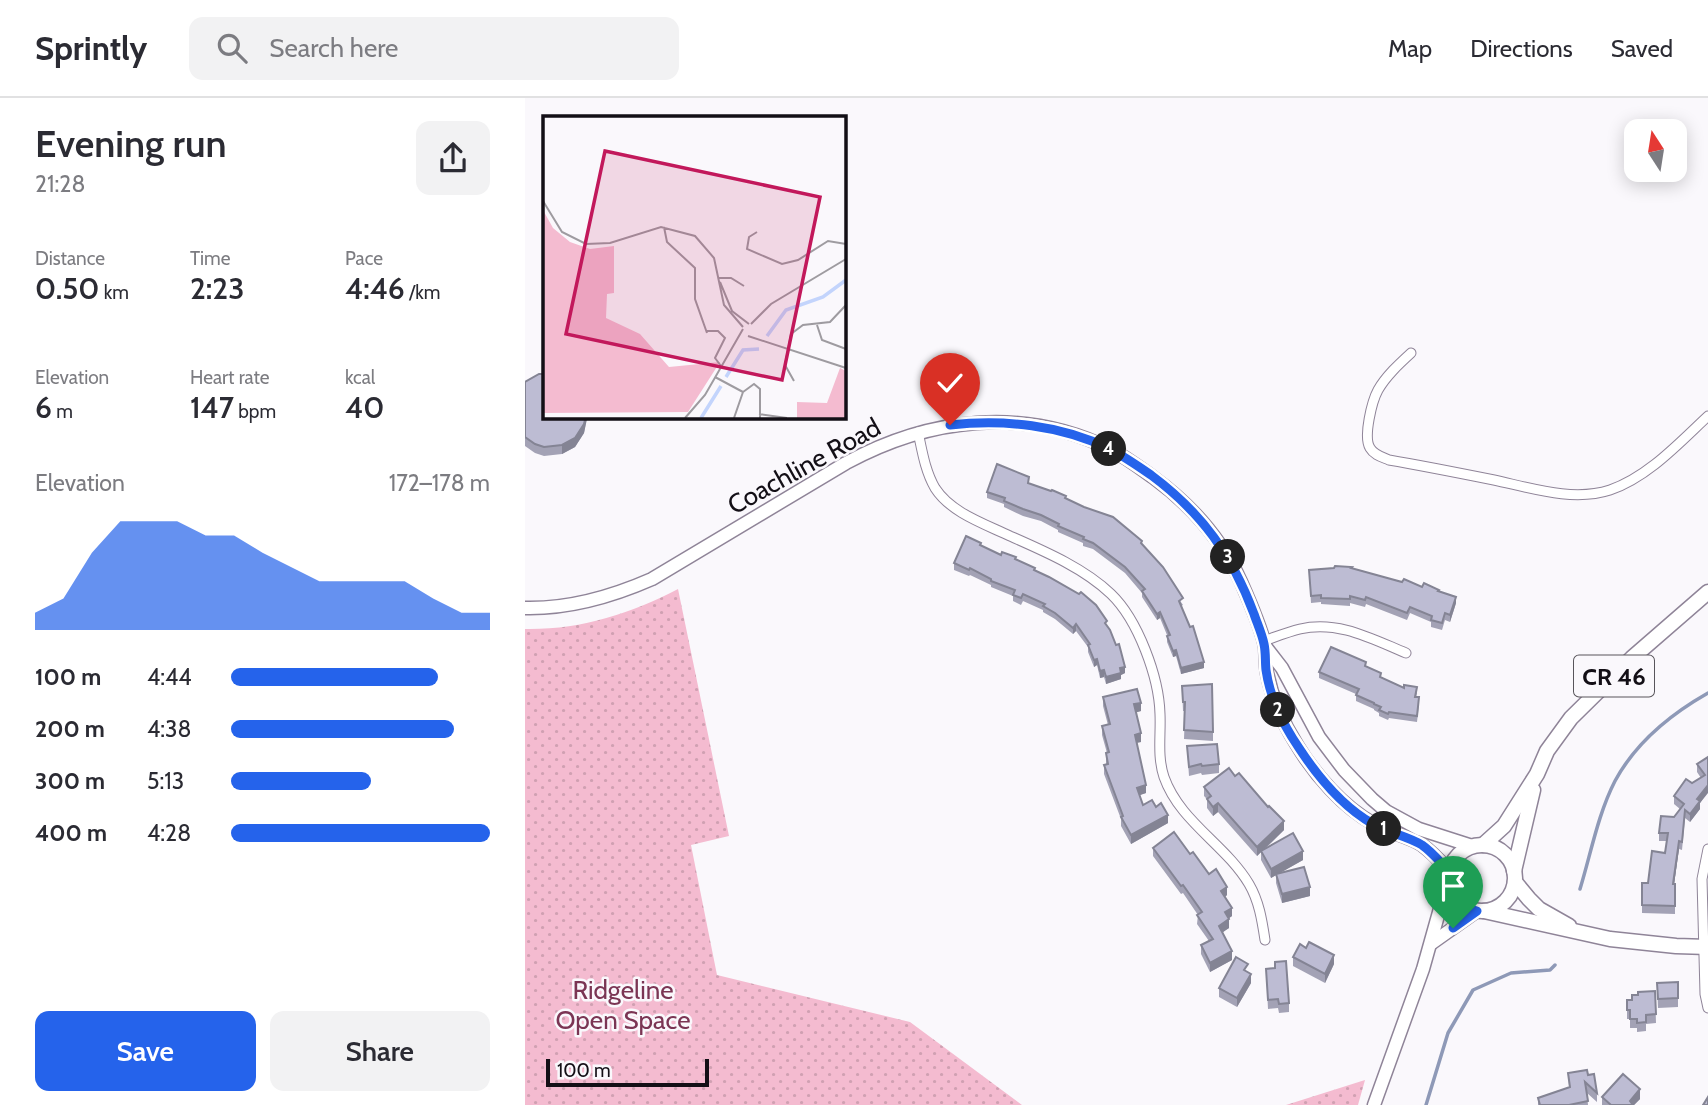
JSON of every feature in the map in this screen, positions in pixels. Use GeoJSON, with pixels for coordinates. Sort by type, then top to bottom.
{"type":"FeatureCollection","features":[{"type":"Feature","properties":{"kind":"main road","name":"Coachline Road"},"geometry":{"type":"LineString","coordinates":[[525,608],[586,602],[652,579],[856,457],[885,443],[918,432],[972,422],[998,422],[1026,425],[1084,438],[1127,458],[1183,501],[1215,538],[1240,580],[1264,643],[1282,668],[1319,737],[1343,770],[1386,811],[1419,829],[1477,845]]}},
{"type":"Feature","properties":{"kind":"main road","name":"CR 46"},"geometry":{"type":"LineString","coordinates":[[1537,774],[1548,751],[1571,718],[1632,658],[1708,592]]}},
{"type":"Feature","properties":{"kind":"main road","name":"Coachline Road"},"geometry":{"type":"LineString","coordinates":[[1264,643],[1266,671],[1279,711],[1297,745],[1320,776],[1358,814],[1373,824],[1421,845],[1449,875]]}},
{"type":"Feature","properties":{"kind":"main road"},"geometry":{"type":"LineString","coordinates":[[1374,1105],[1411,1007],[1432,943],[1449,875],[1457,856],[1504,826],[1537,774]]}},
{"type":"Feature","properties":{"kind":"main road"},"geometry":{"type":"LineString","coordinates":[[1432,943],[1481,911],[1492,910],[1510,896],[1537,774]]}},
{"type":"Feature","properties":{"kind":"main road"},"geometry":{"type":"LineString","coordinates":[[1477,845],[1493,847],[1503,852],[1510,860],[1515,876],[1529,899],[1539,909],[1583,933]]}},
{"type":"Feature","properties":{"kind":"main road"},"geometry":{"type":"LineString","coordinates":[[1449,875],[1457,901],[1470,909],[1625,941],[1706,947]]}},
{"type":"Feature","properties":{"kind":"street"},"geometry":{"type":"LineString","coordinates":[[1411,353],[1377,390],[1369,419],[1370,449],[1389,460],[1581,495],[1609,490],[1633,480],[1708,416]]}},
{"type":"Feature","properties":{"kind":"street"},"geometry":{"type":"LineString","coordinates":[[918,432],[924,460],[936,488],[953,506],[972,518],[1068,564],[1111,594],[1126,612],[1139,635],[1159,697],[1159,748],[1164,776],[1178,806],[1239,870],[1249,885],[1257,902],[1265,940]]}},
{"type":"Feature","properties":{"kind":"street"},"geometry":{"type":"LineString","coordinates":[[1264,643],[1302,629],[1331,627],[1355,632],[1406,653]]}},
{"type":"Feature","properties":{"kind":"street"},"geometry":{"type":"LineString","coordinates":[[1708,849],[1702,879],[1706,947],[1705,995],[1708,1009]]}},
{"type":"Feature","properties":{"kind":"green space","name":"Ridgeline Open Space"},"geometry":{"type":"Polygon","coordinates":[[[678,589],[729,836],[691,845],[717,975],[910,1022],[1022,1105],[525,1105],[525,629],[565,627],[604,619],[642,606],[678,589]]]}},
{"type":"Feature","properties":{"kind":"green space"},"geometry":{"type":"Polygon","coordinates":[[[1365,1080],[1358,1105],[1286,1105],[1365,1080]]]}},
{"type":"Feature","properties":{"kind":"building"},"geometry":{"type":"Polygon","coordinates":[[[543,374],[543,418],[586,418],[575,438],[562,445],[544,447],[525,437],[525,382],[543,374]]]}},
{"type":"Feature","properties":{"kind":"building"},"geometry":{"type":"Polygon","coordinates":[[[997,464],[1029,477],[1028,483],[1052,490],[1084,507],[1113,517],[1142,541],[1183,598],[1179,601],[1190,627],[1193,626],[1204,662],[1181,668],[1160,612],[1157,614],[1142,591],[1145,589],[1125,567],[1093,543],[1083,539],[1084,537],[1041,515],[1004,501],[1005,498],[987,492],[997,464]]]}},
{"type":"Feature","properties":{"kind":"building"},"geometry":{"type":"Polygon","coordinates":[[[966,536],[1001,555],[1002,552],[1016,557],[1015,559],[1035,568],[1034,570],[1079,594],[1081,592],[1096,605],[1107,621],[1105,623],[1116,645],[1119,644],[1125,667],[1120,668],[1121,673],[1106,677],[1104,670],[1100,671],[1097,659],[1094,660],[1088,645],[1090,644],[1076,624],[1073,628],[1043,606],[1045,604],[1023,594],[1021,598],[1013,595],[1015,590],[954,563],[966,536]]]}},
{"type":"Feature","properties":{"kind":"building"},"geometry":{"type":"Polygon","coordinates":[[[1335,566],[1352,567],[1402,582],[1404,579],[1422,587],[1424,583],[1456,597],[1450,615],[1445,613],[1442,623],[1431,620],[1432,616],[1410,607],[1407,613],[1366,597],[1365,600],[1350,596],[1350,599],[1311,596],[1309,570],[1335,566]]]}},
{"type":"Feature","properties":{"kind":"building"},"geometry":{"type":"Polygon","coordinates":[[[1331,647],[1366,662],[1365,666],[1381,673],[1380,677],[1404,688],[1404,685],[1417,687],[1417,716],[1388,714],[1379,710],[1381,707],[1356,695],[1359,689],[1319,672],[1331,647]]]}},
{"type":"Feature","properties":{"kind":"building"},"geometry":{"type":"Polygon","coordinates":[[[1212,684],[1213,732],[1184,730],[1185,702],[1182,686],[1212,684]]]}},
{"type":"Feature","properties":{"kind":"building"},"geometry":{"type":"Polygon","coordinates":[[[1137,689],[1141,703],[1134,704],[1141,733],[1135,735],[1146,785],[1137,788],[1143,805],[1152,800],[1156,807],[1161,803],[1168,815],[1131,835],[1121,817],[1123,816],[1104,765],[1108,764],[1106,753],[1109,752],[1102,726],[1110,724],[1103,697],[1137,689]]]}},
{"type":"Feature","properties":{"kind":"building"},"geometry":{"type":"Polygon","coordinates":[[[1217,744],[1219,764],[1189,767],[1187,746],[1217,744]]]}},
{"type":"Feature","properties":{"kind":"building"},"geometry":{"type":"Polygon","coordinates":[[[1708,757],[1708,785],[1690,814],[1685,810],[1682,842],[1679,841],[1673,884],[1675,906],[1642,905],[1642,883],[1648,883],[1652,851],[1665,853],[1668,833],[1659,833],[1661,816],[1674,817],[1684,804],[1674,796],[1686,779],[1692,783],[1705,775],[1697,764],[1708,757]]]}},
{"type":"Feature","properties":{"kind":"building"},"geometry":{"type":"Polygon","coordinates":[[[1229,768],[1235,776],[1239,773],[1284,821],[1257,847],[1218,803],[1213,807],[1207,799],[1211,796],[1204,787],[1229,768]]]}},
{"type":"Feature","properties":{"kind":"building"},"geometry":{"type":"Polygon","coordinates":[[[1174,832],[1209,874],[1216,869],[1227,887],[1221,891],[1232,908],[1225,912],[1229,919],[1219,926],[1232,951],[1210,963],[1201,945],[1213,939],[1197,915],[1202,912],[1153,848],[1174,832]]]}},
{"type":"Feature","properties":{"kind":"building"},"geometry":{"type":"Polygon","coordinates":[[[1293,833],[1303,851],[1271,869],[1261,851],[1293,833]]]}},
{"type":"Feature","properties":{"kind":"building"},"geometry":{"type":"Polygon","coordinates":[[[1304,867],[1310,887],[1282,894],[1276,874],[1304,867]]]}},
{"type":"Feature","properties":{"kind":"building"},"geometry":{"type":"Polygon","coordinates":[[[1309,942],[1334,955],[1325,974],[1293,957],[1300,944],[1306,948],[1309,942]]]}},
{"type":"Feature","properties":{"kind":"building"},"geometry":{"type":"Polygon","coordinates":[[[1236,957],[1248,964],[1244,970],[1251,974],[1237,998],[1219,988],[1236,957]]]}},
{"type":"Feature","properties":{"kind":"building"},"geometry":{"type":"Polygon","coordinates":[[[1286,961],[1289,1003],[1279,1004],[1278,999],[1268,1000],[1266,969],[1275,968],[1275,962],[1286,961]]]}},
{"type":"Feature","properties":{"kind":"building"},"geometry":{"type":"Polygon","coordinates":[[[1678,982],[1678,998],[1658,999],[1657,983],[1678,982]]]}},
{"type":"Feature","properties":{"kind":"building"},"geometry":{"type":"Polygon","coordinates":[[[1655,991],[1656,1014],[1646,1015],[1646,1022],[1637,1023],[1637,1019],[1630,1019],[1627,1000],[1632,1000],[1632,995],[1638,995],[1638,992],[1655,991]]]}},
{"type":"Feature","properties":{"kind":"building"},"geometry":{"type":"Polygon","coordinates":[[[1587,1070],[1588,1075],[1594,1074],[1597,1093],[1585,1082],[1588,1101],[1569,1105],[1540,1105],[1538,1098],[1570,1087],[1568,1073],[1587,1070]]]}},
{"type":"Feature","properties":{"kind":"building"},"geometry":{"type":"Polygon","coordinates":[[[1623,1074],[1640,1089],[1630,1101],[1633,1105],[1611,1105],[1602,1097],[1623,1074]]]}},
{"type":"Feature","properties":{"kind":"waterway"},"geometry":{"type":"LineString","coordinates":[[1580,889],[1604,807],[1624,767],[1655,730],[1708,693]]}},
{"type":"Feature","properties":{"kind":"waterway"},"geometry":{"type":"LineString","coordinates":[[1426,1105],[1448,1033],[1473,990],[1511,973],[1550,970],[1555,965]]}},
{"type":"Feature","properties":{"kind":"route"},"geometry":{"type":"LineString","coordinates":[[950,425],[998,422],[1051,429],[1073,435],[1127,458],[1183,501],[1215,538],[1240,580],[1265,645],[1266,671],[1273,697],[1297,745],[1332,790],[1358,814],[1373,824],[1421,845],[1449,871],[1450,888],[1457,901],[1477,911],[1453,928]]}}]}
